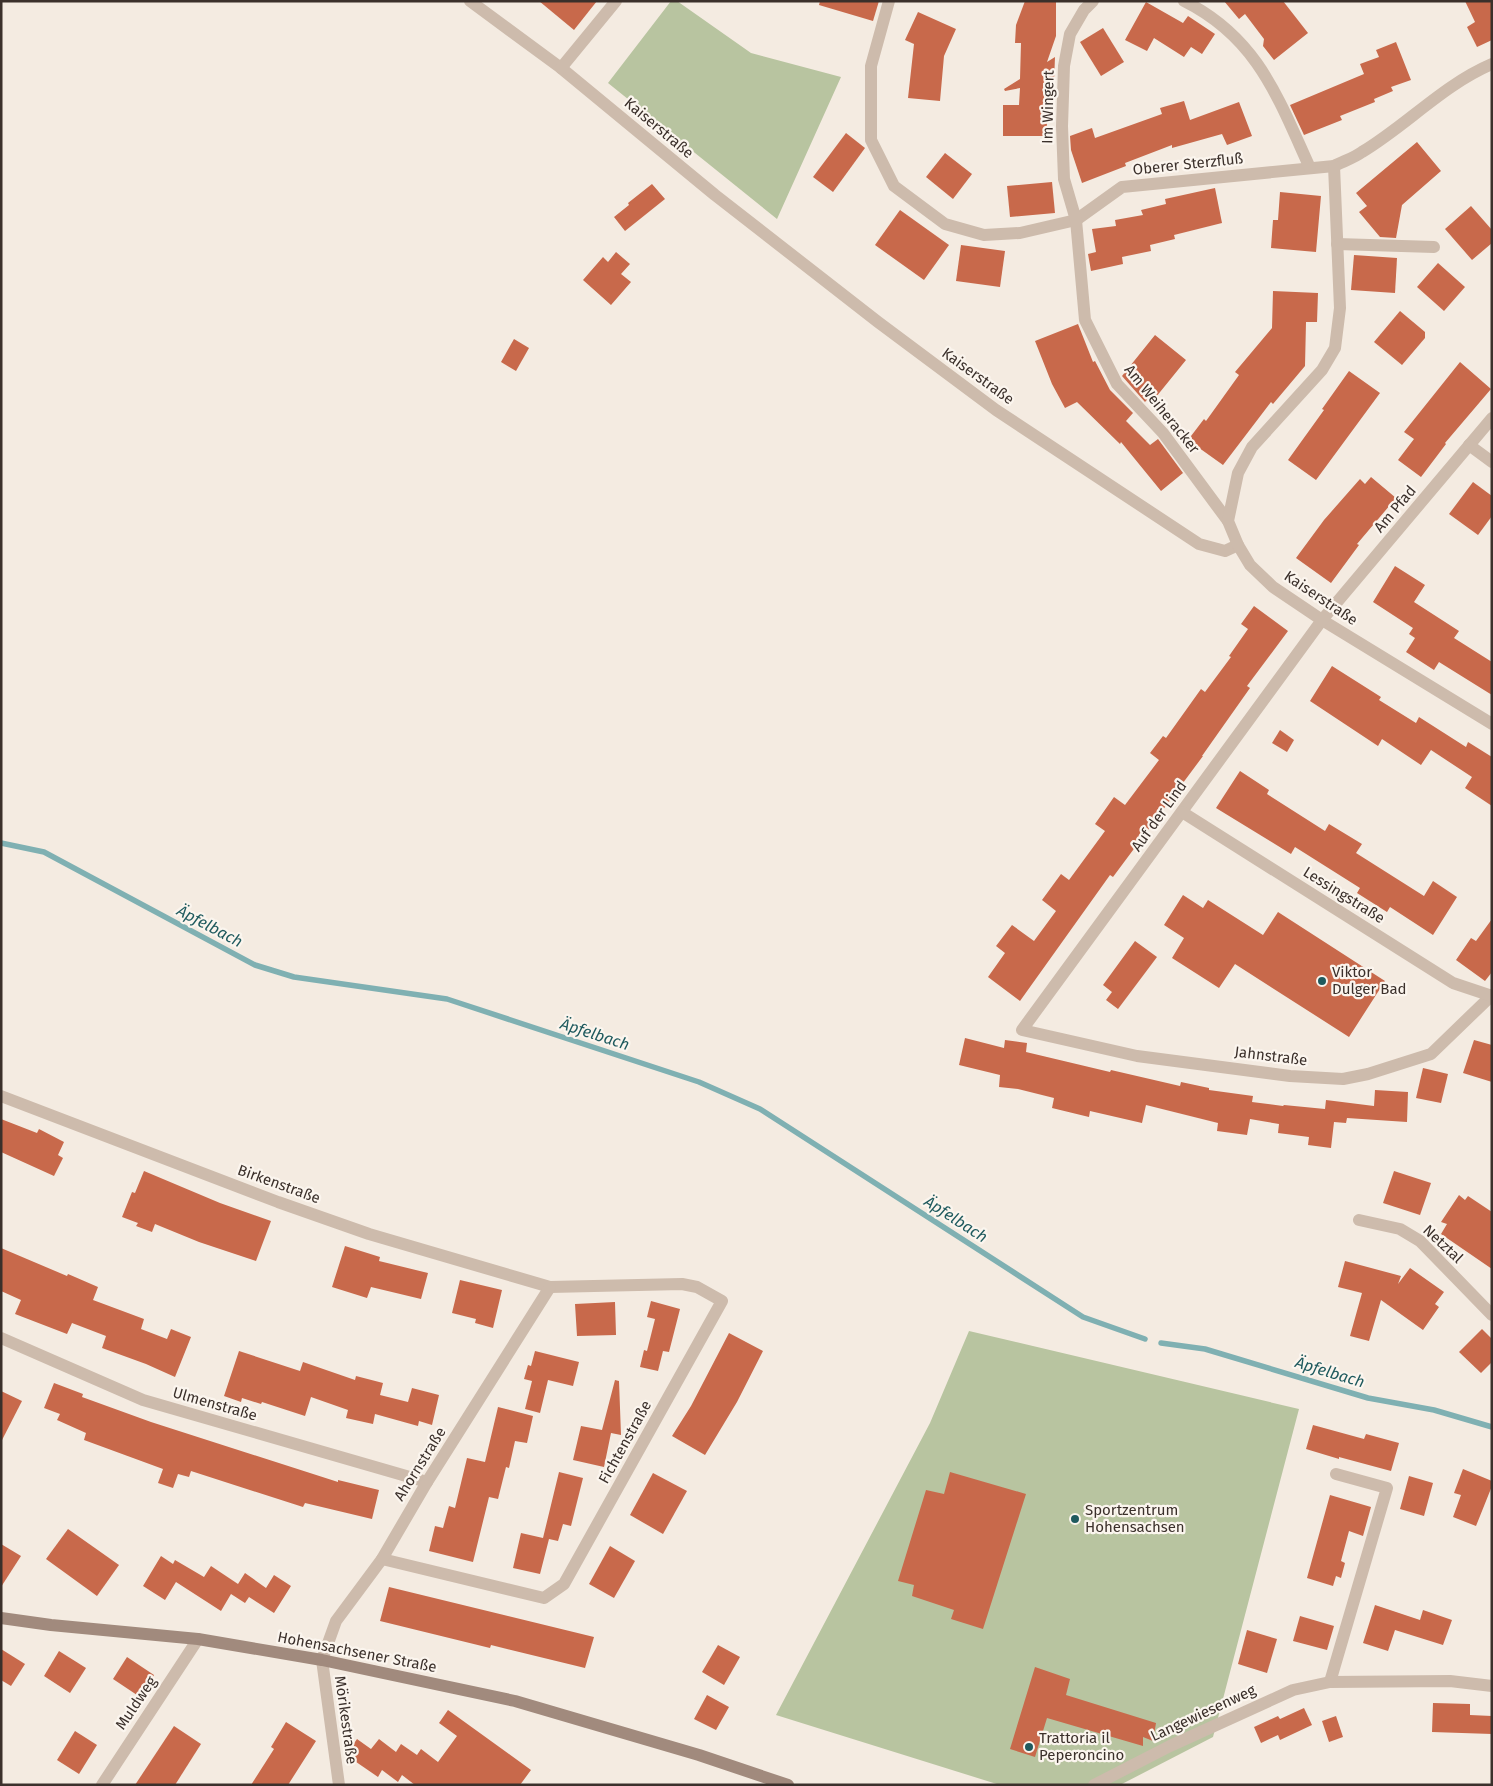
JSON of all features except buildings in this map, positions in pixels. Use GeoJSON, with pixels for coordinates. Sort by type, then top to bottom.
{"type":"FeatureCollection","features":[{"type":"Feature","properties":{"kind":"street","name":"Kaiserstraße"},"geometry":{"type":"LineString","coordinates":[[470,1],[561,68],[715,195],[878,322],[996,410],[1199,544],[1225,551],[1238,546],[1250,565],[1273,586],[1322,620],[1492,724]]}},
{"type":"Feature","properties":{"kind":"street"},"geometry":{"type":"LineString","coordinates":[[561,68],[616,1]]}},
{"type":"Feature","properties":{"kind":"street","name":"Oberer Sterzfluß"},"geometry":{"type":"LineString","coordinates":[[888,1],[871,66],[872,140],[894,186],[945,224],[984,235],[1020,234],[1076,220],[1122,187],[1334,166],[1361,153],[1386,136],[1470,73],[1492,64]]}},
{"type":"Feature","properties":{"kind":"street","name":"Im Wingert"},"geometry":{"type":"LineString","coordinates":[[1076,220],[1064,179],[1062,126],[1064,66],[1070,34],[1084,10],[1093,1]]}},
{"type":"Feature","properties":{"kind":"street"},"geometry":{"type":"LineString","coordinates":[[1184,1],[1198,8],[1243,44],[1265,73],[1310,168]]}},
{"type":"Feature","properties":{"kind":"street"},"geometry":{"type":"LineString","coordinates":[[1228,521],[1238,473],[1252,447],[1322,370],[1335,348],[1340,308],[1334,166]]}},
{"type":"Feature","properties":{"kind":"street","name":"Am Weiheracker"},"geometry":{"type":"LineString","coordinates":[[1076,220],[1085,320],[1117,384],[1163,433],[1228,521],[1238,546]]}},
{"type":"Feature","properties":{"kind":"street"},"geometry":{"type":"LineString","coordinates":[[1337,244],[1434,247]]}},
{"type":"Feature","properties":{"kind":"street","name":"Am Pfad"},"geometry":{"type":"LineString","coordinates":[[1322,620],[1492,418]]}},
{"type":"Feature","properties":{"kind":"street"},"geometry":{"type":"LineString","coordinates":[[1469,445],[1492,462]]}},
{"type":"Feature","properties":{"kind":"street","name":"Auf der Lind"},"geometry":{"type":"LineString","coordinates":[[1022,1030],[1322,620]]}},
{"type":"Feature","properties":{"kind":"street","name":"Lessingstraße"},"geometry":{"type":"LineString","coordinates":[[1182,812],[1454,983],[1492,995]]}},
{"type":"Feature","properties":{"kind":"street","name":"Jahnstraße"},"geometry":{"type":"LineString","coordinates":[[1022,1030],[1137,1056],[1290,1076],[1343,1079],[1368,1074],[1431,1054],[1492,995]]}},
{"type":"Feature","properties":{"kind":"street","name":"Birkenstraße"},"geometry":{"type":"LineString","coordinates":[[1,1096],[287,1205],[370,1234],[550,1287]]}},
{"type":"Feature","properties":{"kind":"street","name":"Netztal"},"geometry":{"type":"LineString","coordinates":[[1359,1220],[1400,1229],[1420,1241],[1492,1315]]}},
{"type":"Feature","properties":{"kind":"street","name":"Fichtenstraße"},"geometry":{"type":"LineString","coordinates":[[382,1559],[544,1598],[564,1584],[722,1301],[697,1287],[682,1284],[550,1287]]}},
{"type":"Feature","properties":{"kind":"street","name":"Ahornstraße"},"geometry":{"type":"LineString","coordinates":[[322,1660],[336,1621],[382,1559],[427,1482],[550,1287]]}},
{"type":"Feature","properties":{"kind":"street","name":"Ulmenstraße"},"geometry":{"type":"LineString","coordinates":[[1,1338],[143,1400],[427,1482]]}},
{"type":"Feature","properties":{"kind":"street"},"geometry":{"type":"LineString","coordinates":[[1330,1682],[1387,1488],[1336,1474]]}},
{"type":"Feature","properties":{"kind":"street","name":"Hohensachsener Straße"},"geometry":{"type":"LineString","coordinates":[[1,1618],[198,1640],[322,1660],[515,1701],[698,1755],[788,1785]]}},
{"type":"Feature","properties":{"kind":"street","name":"Muldweg"},"geometry":{"type":"LineString","coordinates":[[102,1785],[198,1640]]}},
{"type":"Feature","properties":{"kind":"street","name":"Mörikestraße"},"geometry":{"type":"LineString","coordinates":[[322,1660],[339,1785]]}},
{"type":"Feature","properties":{"kind":"street","name":"Langewiesenweg"},"geometry":{"type":"LineString","coordinates":[[1094,1785],[1178,1742],[1293,1690],[1330,1682],[1450,1681],[1492,1686]]}},
{"type":"Feature","properties":{"kind":"green space"},"geometry":{"type":"Polygon","coordinates":[[[671,1],[677,1],[751,53],[841,77],[777,219],[608,83],[671,1]]]}},
{"type":"Feature","properties":{"kind":"green space","name":"Sportzentrum Hohensachsen"},"geometry":{"type":"Polygon","coordinates":[[[969,1331],[1299,1409],[1213,1737],[1120,1785],[1000,1785],[776,1715],[930,1423],[969,1331]]]}},
{"type":"Feature","properties":{"kind":"waterway","name":"Äpfelbach"},"geometry":{"type":"LineString","coordinates":[[1,843],[44,852],[255,965],[294,977],[447,999],[699,1082],[760,1109],[1083,1317],[1145,1339]]}},
{"type":"Feature","properties":{"kind":"waterway","name":"Äpfelbach"},"geometry":{"type":"LineString","coordinates":[[1161,1343],[1205,1349],[1368,1398],[1434,1410],[1492,1427]]}},
{"type":"Feature","properties":{"kind":"place","name":"Viktor Dulger Bad"},"geometry":{"type":"Point","coordinates":[1322,981]}},
{"type":"Feature","properties":{"kind":"place","name":"Sportzentrum Hohensachsen"},"geometry":{"type":"Point","coordinates":[1075,1519]}},
{"type":"Feature","properties":{"kind":"place","name":"Trattoria il Peperoncino"},"geometry":{"type":"Point","coordinates":[1029,1747]}}]}
